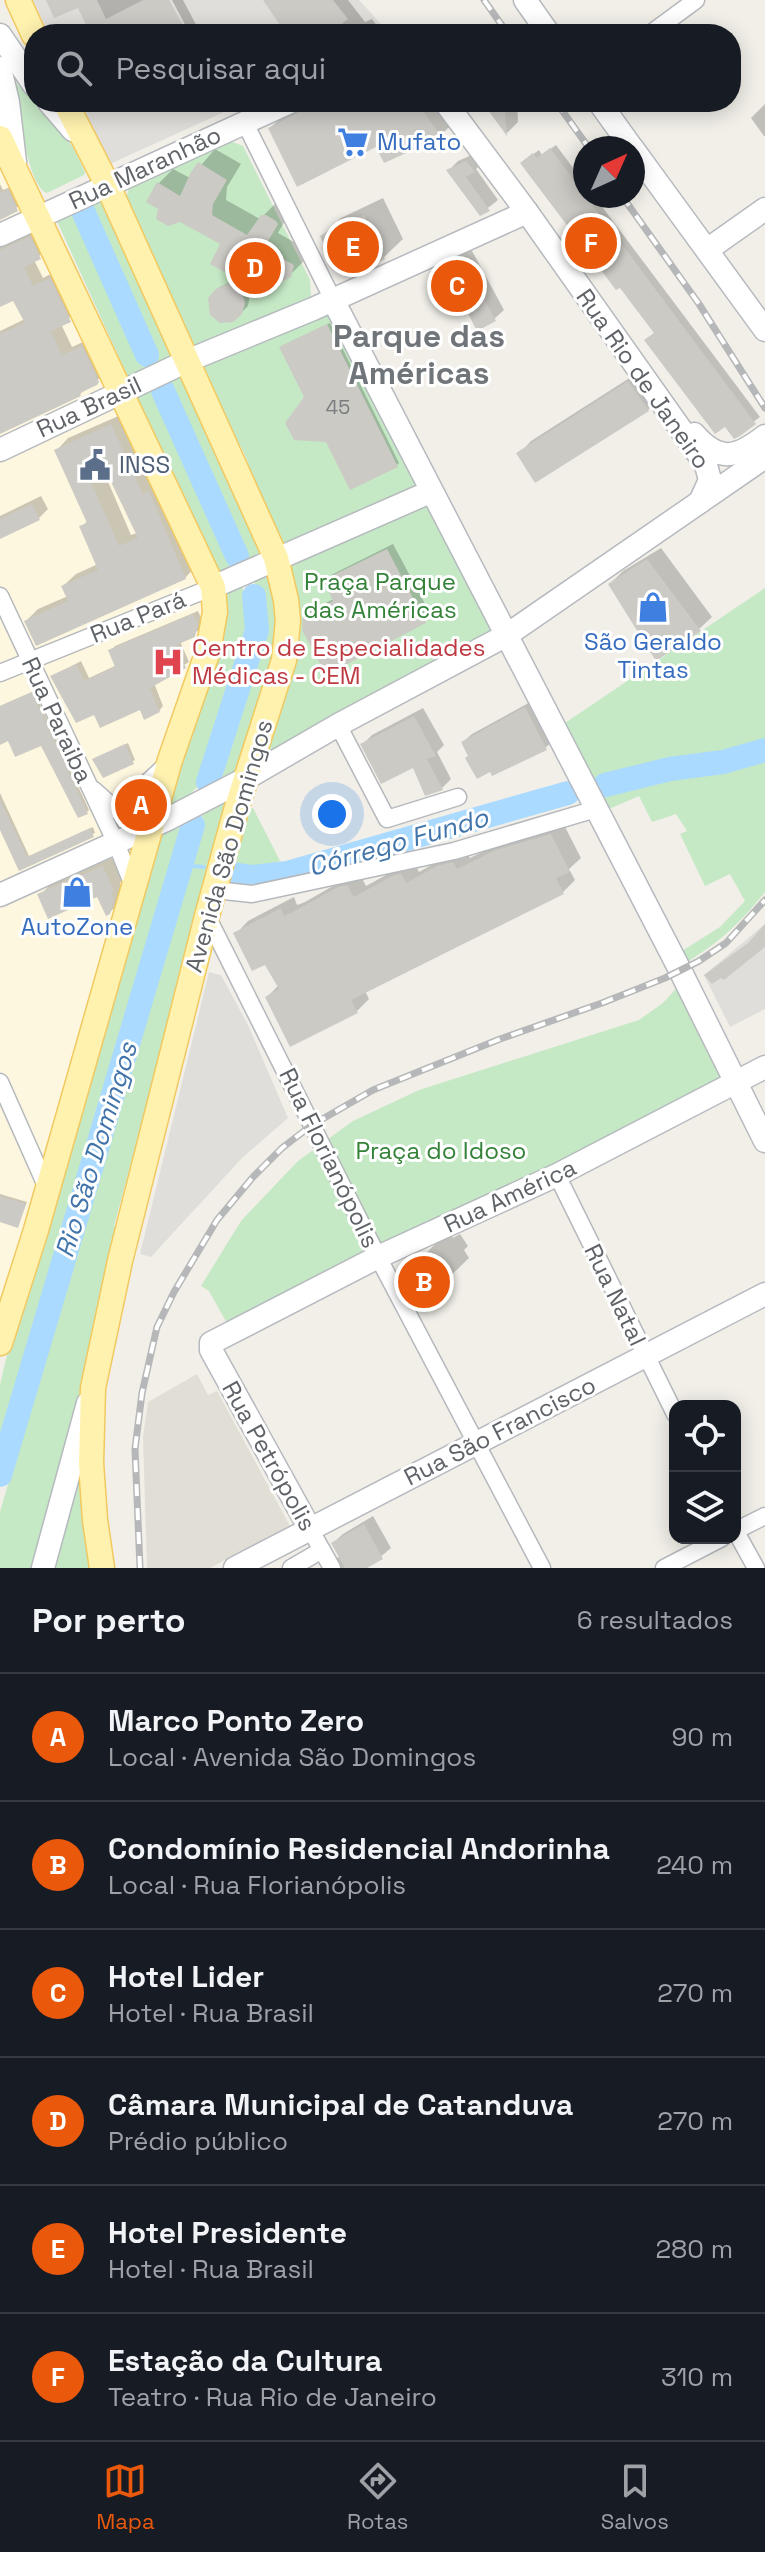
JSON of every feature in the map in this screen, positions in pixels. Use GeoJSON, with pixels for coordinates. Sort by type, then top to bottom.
{"type":"FeatureCollection","features":[{"type":"Feature","properties":{"kind":"main road"},"geometry":{"type":"LineString","coordinates":[[18,0],[29,24]]}},
{"type":"Feature","properties":{"kind":"main road","name":"Avenida São Domingos"},"geometry":{"type":"LineString","coordinates":[[70,112],[107,184],[271,560],[286,600],[287,641],[284,660],[237,791],[120,1261],[93,1388],[91,1463],[102,1568]]}},
{"type":"Feature","properties":{"kind":"main road"},"geometry":{"type":"LineString","coordinates":[[0,138],[217,585],[208,651],[170,760],[160,821],[134,888],[0,1343]]}},
{"type":"Feature","properties":{"kind":"street"},"geometry":{"type":"LineString","coordinates":[[525,0],[542,24]]}},
{"type":"Feature","properties":{"kind":"street"},"geometry":{"type":"LineString","coordinates":[[664,24],[696,0]]}},
{"type":"Feature","properties":{"kind":"street"},"geometry":{"type":"LineString","coordinates":[[0,35],[24,70]]}},
{"type":"Feature","properties":{"kind":"street"},"geometry":{"type":"LineString","coordinates":[[0,68],[8,102],[17,172]]}},
{"type":"Feature","properties":{"kind":"street"},"geometry":{"type":"LineString","coordinates":[[58,112],[85,144]]}},
{"type":"Feature","properties":{"kind":"street","name":"Rua Maranhão"},"geometry":{"type":"LineString","coordinates":[[0,235],[269,112]]}},
{"type":"Feature","properties":{"kind":"street","name":"Rua Rio de Janeiro"},"geometry":{"type":"LineString","coordinates":[[452,112],[706,465],[710,480],[699,503]]}},
{"type":"Feature","properties":{"kind":"street"},"geometry":{"type":"LineString","coordinates":[[606,112],[624,136]]}},
{"type":"Feature","properties":{"kind":"street"},"geometry":{"type":"LineString","coordinates":[[245,123],[430,492],[680,970],[765,1141]]}},
{"type":"Feature","properties":{"kind":"street"},"geometry":{"type":"LineString","coordinates":[[645,165],[765,330]]}},
{"type":"Feature","properties":{"kind":"street"},"geometry":{"type":"LineString","coordinates":[[707,250],[765,209]]}},
{"type":"Feature","properties":{"kind":"street"},"geometry":{"type":"LineString","coordinates":[[183,363],[333,300],[527,212]]}},
{"type":"Feature","properties":{"kind":"street","name":"Rua Brasil"},"geometry":{"type":"LineString","coordinates":[[0,450],[183,363]]}},
{"type":"Feature","properties":{"kind":"street"},"geometry":{"type":"LineString","coordinates":[[637,370],[700,442],[722,455],[752,459]]}},
{"type":"Feature","properties":{"kind":"street"},"geometry":{"type":"LineString","coordinates":[[0,895],[160,821],[237,791],[338,725],[507,635],[699,503],[752,459],[765,436]]}},
{"type":"Feature","properties":{"kind":"street"},"geometry":{"type":"LineString","coordinates":[[271,560],[430,492]]}},
{"type":"Feature","properties":{"kind":"street","name":"Rua Pará"},"geometry":{"type":"LineString","coordinates":[[0,673],[271,560]]}},
{"type":"Feature","properties":{"kind":"street","name":"Rua Paraiba"},"geometry":{"type":"LineString","coordinates":[[0,596],[78,765],[108,812],[116,843],[134,888]]}},
{"type":"Feature","properties":{"kind":"street"},"geometry":{"type":"LineString","coordinates":[[338,725],[387,819],[458,797]]}},
{"type":"Feature","properties":{"kind":"street"},"geometry":{"type":"LineString","coordinates":[[108,812],[137,792],[170,760]]}},
{"type":"Feature","properties":{"kind":"street"},"geometry":{"type":"LineString","coordinates":[[216,883],[238,895],[268,891],[454,851],[596,809]]}},
{"type":"Feature","properties":{"kind":"street"},"geometry":{"type":"LineString","coordinates":[[108,812],[160,821]]}},
{"type":"Feature","properties":{"kind":"street","name":"Rua Florianópolis"},"geometry":{"type":"LineString","coordinates":[[207,916],[378,1257],[542,1568]]}},
{"type":"Feature","properties":{"kind":"street","name":"Rua América"},"geometry":{"type":"LineString","coordinates":[[211,1343],[378,1257],[557,1175],[765,1067]]}},
{"type":"Feature","properties":{"kind":"street"},"geometry":{"type":"LineString","coordinates":[[0,1082],[47,1188]]}},
{"type":"Feature","properties":{"kind":"street","name":"Rua Natal"},"geometry":{"type":"LineString","coordinates":[[557,1175],[669,1403]]}},
{"type":"Feature","properties":{"kind":"street","name":"Rua São Francisco"},"geometry":{"type":"LineString","coordinates":[[235,1568],[765,1294]]}},
{"type":"Feature","properties":{"kind":"street","name":"Rua Petrópolis"},"geometry":{"type":"LineString","coordinates":[[211,1343],[211,1350],[332,1568]]}},
{"type":"Feature","properties":{"kind":"street","name":"Avenida São Domingos"},"geometry":{"type":"LineString","coordinates":[[43,1568],[93,1388]]}},
{"type":"Feature","properties":{"kind":"street"},"geometry":{"type":"LineString","coordinates":[[741,1528],[765,1516]]}},
{"type":"Feature","properties":{"kind":"street"},"geometry":{"type":"LineString","coordinates":[[741,1542],[756,1568]]}},
{"type":"Feature","properties":{"kind":"street"},"geometry":{"type":"LineString","coordinates":[[664,1568],[710,1544]]}},
{"type":"Feature","properties":{"kind":"street"},"geometry":{"type":"LineString","coordinates":[[291,1568],[322,1550]]}},
{"type":"Feature","properties":{"kind":"shaded area"},"geometry":{"type":"Polygon","coordinates":[[[33,0],[359,0],[381,24],[44,24],[33,0]]]}},
{"type":"Feature","properties":{"kind":"shaded area"},"geometry":{"type":"Polygon","coordinates":[[[86,112],[224,112],[110,164],[86,112]]]}},
{"type":"Feature","properties":{"kind":"shaded area"},"geometry":{"type":"Polygon","coordinates":[[[0,119],[211,590],[210,619],[0,1330],[0,119]]]}},
{"type":"Feature","properties":{"kind":"shaded area"},"geometry":{"type":"Polygon","coordinates":[[[765,924],[765,1009],[730,1027],[704,975],[765,924]]]}},
{"type":"Feature","properties":{"kind":"shaded area"},"geometry":{"type":"Polygon","coordinates":[[[209,972],[221,975],[248,1025],[288,1118],[242,1158],[151,1257],[140,1254],[209,972]]]}},
{"type":"Feature","properties":{"kind":"shaded area"},"geometry":{"type":"Polygon","coordinates":[[[197,1374],[208,1395],[217,1391],[290,1526],[210,1568],[147,1568],[143,1437],[148,1402],[197,1374]]]}},
{"type":"Feature","properties":{"kind":"green space"},"geometry":{"type":"Polygon","coordinates":[[[14,80],[24,91],[24,112],[43,112],[72,145],[84,175],[47,193],[34,175],[14,80]]]}},
{"type":"Feature","properties":{"kind":"green space"},"geometry":{"type":"Polygon","coordinates":[[[230,141],[243,146],[310,280],[311,296],[299,307],[202,347],[194,346],[126,198],[129,188],[230,141]]]}},
{"type":"Feature","properties":{"kind":"green space"},"geometry":{"type":"Polygon","coordinates":[[[105,198],[176,356],[157,365],[87,207],[105,198]]]}},
{"type":"Feature","properties":{"kind":"green space"},"geometry":{"type":"Polygon","coordinates":[[[76,212],[148,368],[128,377],[57,221],[76,212]]]}},
{"type":"Feature","properties":{"kind":"green space","name":"Praça Parque das Américas"},"geometry":{"type":"Polygon","coordinates":[[[329,307],[496,631],[259,762],[292,661],[248,464],[241,447],[226,427],[197,365],[329,307]]]}},
{"type":"Feature","properties":{"kind":"green space"},"geometry":{"type":"Polygon","coordinates":[[[182,374],[263,553],[245,561],[165,382],[182,374]]]}},
{"type":"Feature","properties":{"kind":"green space"},"geometry":{"type":"Polygon","coordinates":[[[150,390],[232,567],[219,573],[137,396],[150,390]]]}},
{"type":"Feature","properties":{"kind":"green space"},"geometry":{"type":"Polygon","coordinates":[[[270,570],[277,604],[279,637],[237,771],[216,779],[264,632],[264,607],[253,579],[270,570]]]}},
{"type":"Feature","properties":{"kind":"green space"},"geometry":{"type":"Polygon","coordinates":[[[242,586],[248,625],[242,652],[197,787],[187,797],[169,805],[226,619],[226,593],[242,586]]]}},
{"type":"Feature","properties":{"kind":"green space"},"geometry":{"type":"Polygon","coordinates":[[[765,588],[765,892],[729,931],[687,962],[682,951],[720,927],[745,901],[730,874],[705,886],[680,834],[687,831],[676,814],[652,822],[639,796],[609,809],[565,723],[765,588]]]}},
{"type":"Feature","properties":{"kind":"green space"},"geometry":{"type":"Polygon","coordinates":[[[230,798],[114,1226],[119,1228],[116,1262],[38,1568],[0,1568],[0,1512],[203,811],[230,798]]]}},
{"type":"Feature","properties":{"kind":"green space"},"geometry":{"type":"Polygon","coordinates":[[[239,808],[253,808],[280,861],[252,867],[225,862],[239,808]]]}},
{"type":"Feature","properties":{"kind":"green space"},"geometry":{"type":"Polygon","coordinates":[[[188,820],[0,1461],[0,1385],[14,1325],[160,835],[188,820]]]}},
{"type":"Feature","properties":{"kind":"green space","name":"Praça do Idoso"},"geometry":{"type":"Polygon","coordinates":[[[681,983],[724,1080],[556,1170],[228,1325],[209,1291],[201,1286],[241,1221],[298,1161],[353,1121],[419,1090],[639,1020],[663,1003],[681,983]]]}},
{"type":"Feature","properties":{"kind":"green space"},"geometry":{"type":"Polygon","coordinates":[[[84,1461],[98,1568],[54,1568],[84,1461]]]}},
{"type":"Feature","properties":{"kind":"building"},"geometry":{"type":"Polygon","coordinates":[[[46,0],[97,0],[106,19],[143,0],[169,0],[182,24],[86,24],[78,8],[54,18],[46,0]]]}},
{"type":"Feature","properties":{"kind":"building"},"geometry":{"type":"Polygon","coordinates":[[[263,0],[333,0],[348,19],[342,24],[279,24],[263,0]]]}},
{"type":"Feature","properties":{"kind":"building","name":"Mufato"},"geometry":{"type":"Polygon","coordinates":[[[423,112],[442,137],[384,163],[376,147],[297,187],[268,128],[296,114],[423,112]]]}},
{"type":"Feature","properties":{"kind":"building"},"geometry":{"type":"Polygon","coordinates":[[[489,112],[505,112],[507,136],[489,112]]]}},
{"type":"Feature","properties":{"kind":"building"},"geometry":{"type":"Polygon","coordinates":[[[550,148],[573,179],[573,208],[595,208],[756,424],[734,439],[725,427],[715,434],[644,340],[654,333],[620,288],[616,290],[520,163],[533,153],[537,158],[550,148]]]}},
{"type":"Feature","properties":{"kind":"building"},"geometry":{"type":"Polygon","coordinates":[[[466,161],[475,172],[466,177],[490,211],[480,216],[446,170],[466,161]]]}},
{"type":"Feature","properties":{"kind":"building"},"geometry":{"type":"Polygon","coordinates":[[[198,162],[227,180],[213,204],[212,215],[247,235],[261,215],[276,221],[278,224],[264,248],[294,265],[291,277],[284,281],[273,275],[261,292],[210,264],[220,244],[180,222],[168,226],[156,219],[158,209],[146,202],[157,182],[180,196],[198,162]]]}},
{"type":"Feature","properties":{"kind":"building"},"geometry":{"type":"Polygon","coordinates":[[[8,189],[18,211],[0,220],[0,193],[8,189]]]}},
{"type":"Feature","properties":{"kind":"building"},"geometry":{"type":"Polygon","coordinates":[[[364,215],[385,259],[347,277],[337,272],[320,236],[364,215]]]}},
{"type":"Feature","properties":{"kind":"building"},"geometry":{"type":"Polygon","coordinates":[[[30,237],[41,259],[24,267],[33,286],[50,278],[71,322],[51,331],[62,355],[82,346],[99,382],[80,393],[81,396],[0,434],[0,334],[25,323],[13,301],[0,307],[0,250],[30,237]]]}},
{"type":"Feature","properties":{"kind":"building"},"geometry":{"type":"Polygon","coordinates":[[[461,257],[496,321],[477,331],[461,300],[448,306],[430,272],[461,257]]]}},
{"type":"Feature","properties":{"kind":"building"},"geometry":{"type":"Polygon","coordinates":[[[237,280],[245,302],[242,314],[233,322],[220,323],[210,315],[208,298],[216,289],[237,280]]]}},
{"type":"Feature","properties":{"kind":"building"},"geometry":{"type":"Polygon","coordinates":[[[327,324],[398,467],[350,490],[326,442],[294,440],[285,423],[304,397],[279,347],[327,324]]]}},
{"type":"Feature","properties":{"kind":"building"},"geometry":{"type":"Polygon","coordinates":[[[628,381],[649,411],[535,483],[516,453],[628,381]]]}},
{"type":"Feature","properties":{"kind":"building"},"geometry":{"type":"Polygon","coordinates":[[[111,424],[143,494],[149,491],[186,579],[36,646],[24,621],[68,601],[61,586],[98,570],[79,526],[87,523],[54,450],[111,424]],[[101,461],[85,468],[119,546],[138,538],[101,461]]]}},
{"type":"Feature","properties":{"kind":"building"},"geometry":{"type":"Polygon","coordinates":[[[32,504],[40,520],[0,539],[0,519],[32,504]]]}},
{"type":"Feature","properties":{"kind":"building"},"geometry":{"type":"Polygon","coordinates":[[[387,549],[426,623],[326,675],[302,630],[303,616],[333,601],[323,580],[387,549]]]}},
{"type":"Feature","properties":{"kind":"building","name":"São Geraldo Tintas"},"geometry":{"type":"Polygon","coordinates":[[[647,559],[701,631],[656,661],[608,584],[647,559]]]}},
{"type":"Feature","properties":{"kind":"building"},"geometry":{"type":"Polygon","coordinates":[[[193,614],[198,624],[195,637],[176,645],[186,668],[150,688],[160,712],[144,720],[140,710],[100,728],[94,715],[76,723],[50,676],[76,664],[84,681],[115,667],[108,650],[193,614]]]}},
{"type":"Feature","properties":{"kind":"building"},"geometry":{"type":"Polygon","coordinates":[[[32,692],[88,814],[78,818],[41,746],[15,757],[8,741],[0,745],[0,706],[32,692]]]}},
{"type":"Feature","properties":{"kind":"building"},"geometry":{"type":"Polygon","coordinates":[[[525,707],[547,750],[492,776],[490,772],[477,779],[465,758],[468,756],[461,742],[525,707]]]}},
{"type":"Feature","properties":{"kind":"building"},"geometry":{"type":"Polygon","coordinates":[[[414,716],[436,756],[427,759],[443,790],[425,796],[413,768],[381,784],[360,744],[414,716]]]}},
{"type":"Feature","properties":{"kind":"building"},"geometry":{"type":"Polygon","coordinates":[[[125,744],[134,764],[103,778],[92,759],[125,744]]]}},
{"type":"Feature","properties":{"kind":"building"},"geometry":{"type":"Polygon","coordinates":[[[0,800],[27,857],[90,828],[94,837],[19,871],[0,830],[0,800]]]}},
{"type":"Feature","properties":{"kind":"building"},"geometry":{"type":"Polygon","coordinates":[[[551,834],[570,872],[556,878],[564,894],[351,1000],[358,1013],[290,1047],[265,997],[279,989],[265,965],[252,971],[233,933],[281,908],[284,916],[291,913],[338,887],[347,885],[354,897],[394,875],[401,874],[406,883],[437,866],[453,862],[457,869],[496,850],[551,834]]]}},
{"type":"Feature","properties":{"kind":"building","name":"AutoZone"},"geometry":{"type":"Polygon","coordinates":[[[103,866],[114,891],[110,914],[106,916],[97,897],[48,919],[37,894],[103,866]]]}},
{"type":"Feature","properties":{"kind":"building"},"geometry":{"type":"Polygon","coordinates":[[[765,924],[765,947],[724,980],[721,978],[712,984],[704,975],[748,943],[765,924]]]}},
{"type":"Feature","properties":{"kind":"building"},"geometry":{"type":"Polygon","coordinates":[[[0,1196],[26,1204],[18,1228],[0,1222],[0,1196]]]}},
{"type":"Feature","properties":{"kind":"building"},"geometry":{"type":"Polygon","coordinates":[[[418,1265],[420,1269],[427,1266],[437,1281],[432,1283],[437,1292],[421,1300],[405,1271],[418,1265]]]}},
{"type":"Feature","properties":{"kind":"building"},"geometry":{"type":"Polygon","coordinates":[[[364,1524],[383,1559],[367,1568],[345,1568],[331,1543],[364,1524]]]}},
{"type":"Feature","properties":{"kind":"waterway","name":"Rio São Domingos"},"geometry":{"type":"LineString","coordinates":[[83,211],[147,355]]}},
{"type":"Feature","properties":{"kind":"waterway","name":"Rio São Domingos"},"geometry":{"type":"LineString","coordinates":[[163,391],[237,556]]}},
{"type":"Feature","properties":{"kind":"waterway","name":"Rio São Domingos"},"geometry":{"type":"LineString","coordinates":[[208,782],[257,630],[254,596]]}},
{"type":"Feature","properties":{"kind":"waterway","name":"Córrego Fundo"},"geometry":{"type":"LineString","coordinates":[[605,785],[670,769],[723,762],[765,750]]}},
{"type":"Feature","properties":{"kind":"waterway","name":"Córrego Fundo"},"geometry":{"type":"LineString","coordinates":[[226,873],[252,877],[287,873],[568,793]]}},
{"type":"Feature","properties":{"kind":"waterway","name":"Rio São Domingos"},"geometry":{"type":"LineString","coordinates":[[0,1475],[193,825]]}},
{"type":"Feature","properties":{"kind":"waterway"},"geometry":{"type":"LineString","coordinates":[[181,865],[204,867]]}},
{"type":"Feature","properties":{"kind":"railway"},"geometry":{"type":"LineString","coordinates":[[484,0],[501,24]]}},
{"type":"Feature","properties":{"kind":"railway"},"geometry":{"type":"LineString","coordinates":[[563,112],[580,136]]}},
{"type":"Feature","properties":{"kind":"railway"},"geometry":{"type":"LineString","coordinates":[[631,208],[699,304],[765,408]]}},
{"type":"Feature","properties":{"kind":"railway"},"geometry":{"type":"LineString","coordinates":[[140,1568],[135,1449],[142,1393],[157,1327],[217,1220],[253,1177],[282,1148],[312,1125],[373,1090],[500,1039],[602,1003],[699,961],[726,943],[765,900]]}},
{"type":"Feature","properties":{"kind":"place","name":"Mufato"},"geometry":{"type":"Point","coordinates":[353,142]}},
{"type":"Feature","properties":{"kind":"place","name":"Estação da Cultura"},"geometry":{"type":"Point","coordinates":[591,243]}},
{"type":"Feature","properties":{"kind":"place","name":"Hotel Presidente"},"geometry":{"type":"Point","coordinates":[353,247]}},
{"type":"Feature","properties":{"kind":"place","name":"Câmara Municipal de Catanduva"},"geometry":{"type":"Point","coordinates":[255,268]}},
{"type":"Feature","properties":{"kind":"place","name":"Hotel Lider"},"geometry":{"type":"Point","coordinates":[457,286]}},
{"type":"Feature","properties":{"kind":"place","name":"INSS"},"geometry":{"type":"Point","coordinates":[95,465]}},
{"type":"Feature","properties":{"kind":"place","name":"São Geraldo Tintas"},"geometry":{"type":"Point","coordinates":[653,607]}},
{"type":"Feature","properties":{"kind":"place","name":"Centro de Especialidades Médicas - CEM"},"geometry":{"type":"Point","coordinates":[168,662]}},
{"type":"Feature","properties":{"kind":"place","name":"Marco Ponto Zero"},"geometry":{"type":"Point","coordinates":[141,805]}},
{"type":"Feature","properties":{"kind":"place","name":"AutoZone"},"geometry":{"type":"Point","coordinates":[77,892]}},
{"type":"Feature","properties":{"kind":"place","name":"Condomínio Residencial Andorinha"},"geometry":{"type":"Point","coordinates":[424,1282]}},
{"type":"Feature","properties":{"kind":"district","name":"Parque das Américas"},"geometry":{"type":"Point","coordinates":[419,354]}}]}
